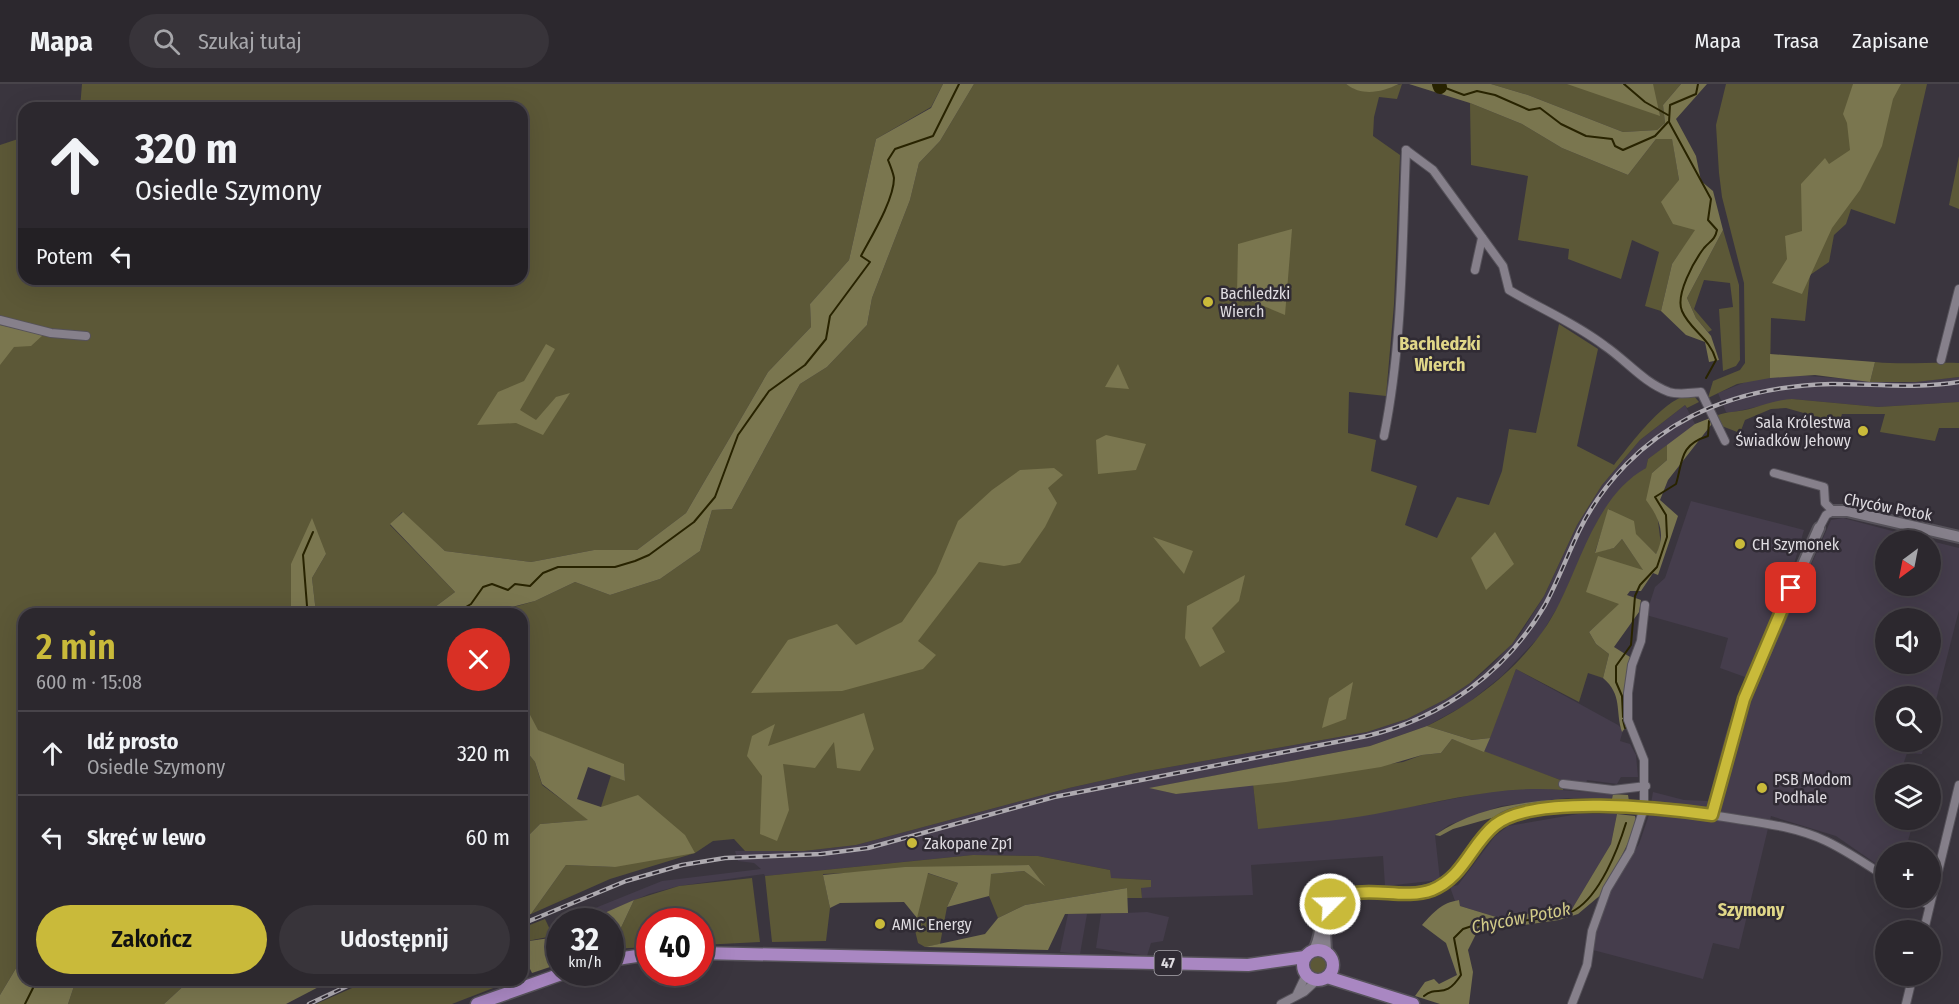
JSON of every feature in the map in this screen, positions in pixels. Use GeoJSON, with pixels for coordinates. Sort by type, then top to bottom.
{"type":"FeatureCollection","features":[{"type":"Feature","properties":{"kind":"main road"},"geometry":{"type":"LineString","coordinates":[[1315,968],[1332,961],[1326,952]]}},
{"type":"Feature","properties":{"kind":"main road","name":"47"},"geometry":{"type":"LineString","coordinates":[[714,953],[1248,965],[1278,962],[1283,959],[1315,968]]}},
{"type":"Feature","properties":{"kind":"main road"},"geometry":{"type":"LineString","coordinates":[[1315,968],[1413,1004]]}},
{"type":"Feature","properties":{"kind":"main road"},"geometry":{"type":"LineString","coordinates":[[528,986],[546,979]]}},
{"type":"Feature","properties":{"kind":"main road"},"geometry":{"type":"LineString","coordinates":[[477,1004],[528,986]]}},
{"type":"Feature","properties":{"kind":"street"},"geometry":{"type":"LineString","coordinates":[[1384,436],[1391,400],[1400,300],[1406,150],[1433,170],[1503,266],[1509,290],[1552,311],[1607,346],[1627,365],[1658,387],[1681,394],[1701,392],[1725,441]]}},
{"type":"Feature","properties":{"kind":"street"},"geometry":{"type":"LineString","coordinates":[[1475,270],[1482,238]]}},
{"type":"Feature","properties":{"kind":"street"},"geometry":{"type":"LineString","coordinates":[[1941,360],[1959,289]]}},
{"type":"Feature","properties":{"kind":"street"},"geometry":{"type":"LineString","coordinates":[[0,320],[51,333],[86,336]]}},
{"type":"Feature","properties":{"kind":"street"},"geometry":{"type":"LineString","coordinates":[[1774,473],[1824,487],[1825,503],[1833,512]]}},
{"type":"Feature","properties":{"kind":"street","name":"Chyców Potok"},"geometry":{"type":"LineString","coordinates":[[1819,528],[1826,515],[1846,511],[1959,537]]}},
{"type":"Feature","properties":{"kind":"street"},"geometry":{"type":"LineString","coordinates":[[1712,815],[1747,691],[1819,528]]}},
{"type":"Feature","properties":{"kind":"street"},"geometry":{"type":"LineString","coordinates":[[1572,1004],[1587,965],[1592,931],[1604,898],[1635,840],[1644,808],[1646,786],[1644,760],[1641,745],[1628,720],[1628,702],[1632,665],[1641,641],[1645,605]]}},
{"type":"Feature","properties":{"kind":"street"},"geometry":{"type":"LineString","coordinates":[[1563,784],[1613,790],[1646,786]]}},
{"type":"Feature","properties":{"kind":"street"},"geometry":{"type":"LineString","coordinates":[[1941,857],[1959,785]]}},
{"type":"Feature","properties":{"kind":"street"},"geometry":{"type":"LineString","coordinates":[[1281,1004],[1297,994],[1315,968],[1326,908],[1335,900],[1349,893],[1419,892],[1445,883],[1461,870],[1491,828],[1502,819],[1539,810],[1576,806],[1644,808],[1766,823],[1824,840],[1875,870]]}},
{"type":"Feature","properties":{"kind":"street"},"geometry":{"type":"LineString","coordinates":[[1322,927],[1325,930],[1326,952]]}},
{"type":"Feature","properties":{"kind":"street"},"geometry":{"type":"LineString","coordinates":[[1906,1004],[1910,986]]}},
{"type":"Feature","properties":{"kind":"shaded area"},"geometry":{"type":"Polygon","coordinates":[[[82,84],[943,84],[931,107],[876,139],[849,260],[810,304],[811,327],[768,372],[686,513],[637,550],[594,550],[531,562],[445,551],[402,512],[390,525],[455,592],[434,608],[315,608],[312,578],[326,554],[291,564],[291,608],[18,608],[18,965],[0,995],[0,145],[18,139],[18,285],[528,285],[528,102],[80,102],[82,84]]]}},
{"type":"Feature","properties":{"kind":"shaded area"},"geometry":{"type":"Polygon","coordinates":[[[943,84],[974,84],[940,141],[919,163],[910,200],[872,298],[867,325],[827,367],[800,384],[732,509],[712,510],[700,551],[660,579],[610,595],[575,582],[535,601],[508,608],[434,608],[455,592],[390,524],[403,512],[445,551],[531,562],[594,550],[637,550],[686,513],[768,372],[811,327],[810,304],[849,260],[876,139],[931,108],[943,84]]]}},
{"type":"Feature","properties":{"kind":"shaded area"},"geometry":{"type":"Polygon","coordinates":[[[974,84],[1346,84],[1352,88],[1366,90],[1402,84],[1397,99],[1379,97],[1374,117],[1373,136],[1400,155],[1394,304],[1386,396],[1349,392],[1348,433],[1376,440],[1371,471],[1417,486],[1405,525],[1437,538],[1457,497],[1489,505],[1502,471],[1509,429],[1536,433],[1559,324],[1598,349],[1577,446],[1614,465],[1662,410],[1684,397],[1694,396],[1699,402],[1687,408],[1685,405],[1640,440],[1602,485],[1577,525],[1544,596],[1512,644],[1470,683],[1446,699],[1407,719],[1367,732],[1136,773],[1069,788],[856,845],[804,851],[745,851],[734,839],[713,841],[695,853],[610,879],[531,914],[566,865],[615,867],[601,807],[611,775],[625,781],[624,765],[537,730],[528,711],[528,608],[510,608],[535,601],[575,582],[610,595],[660,579],[700,551],[712,510],[732,509],[800,384],[827,367],[867,325],[872,298],[910,200],[919,163],[940,141],[974,84]]]}},
{"type":"Feature","properties":{"kind":"shaded area"},"geometry":{"type":"Polygon","coordinates":[[[1346,84],[1399,84],[1386,89],[1365,92],[1346,84]]]}},
{"type":"Feature","properties":{"kind":"shaded area"},"geometry":{"type":"Polygon","coordinates":[[[1409,84],[1491,84],[1528,95],[1623,132],[1657,130],[1665,123],[1663,105],[1681,84],[1707,84],[1676,119],[1696,156],[1701,181],[1713,191],[1723,230],[1687,298],[1696,318],[1711,336],[1719,360],[1709,362],[1705,342],[1686,335],[1661,311],[1672,264],[1695,230],[1673,224],[1661,202],[1679,180],[1672,139],[1656,139],[1628,175],[1562,148],[1522,124],[1470,103],[1409,84]]]}},
{"type":"Feature","properties":{"kind":"shaded area"},"geometry":{"type":"Polygon","coordinates":[[[1491,84],[1681,84],[1663,105],[1665,123],[1657,130],[1623,132],[1528,95],[1491,84]]]}},
{"type":"Feature","properties":{"kind":"shaded area"},"geometry":{"type":"Polygon","coordinates":[[[1567,84],[1653,84],[1660,116],[1567,84]]]}},
{"type":"Feature","properties":{"kind":"shaded area"},"geometry":{"type":"Polygon","coordinates":[[[1726,84],[1927,84],[1895,224],[1851,209],[1846,224],[1834,235],[1829,262],[1810,275],[1805,321],[1771,318],[1770,378],[1737,384],[1708,398],[1713,381],[1740,370],[1745,363],[1744,283],[1722,197],[1719,173],[1716,125],[1726,84]]]}},
{"type":"Feature","properties":{"kind":"shaded area"},"geometry":{"type":"Polygon","coordinates":[[[1853,84],[1901,84],[1893,99],[1882,146],[1860,190],[1832,228],[1802,294],[1772,283],[1787,259],[1785,236],[1802,231],[1801,184],[1825,158],[1829,164],[1850,150],[1847,123],[1843,114],[1853,84]]]}},
{"type":"Feature","properties":{"kind":"shaded area"},"geometry":{"type":"Polygon","coordinates":[[[1470,103],[1522,124],[1562,148],[1628,175],[1656,139],[1672,138],[1679,180],[1696,230],[1672,264],[1661,311],[1645,306],[1659,252],[1632,240],[1621,279],[1568,259],[1569,249],[1518,240],[1528,176],[1471,165],[1470,103]]]}},
{"type":"Feature","properties":{"kind":"shaded area"},"geometry":{"type":"Polygon","coordinates":[[[1959,156],[1959,209],[1949,205],[1959,156]]]}},
{"type":"Feature","properties":{"kind":"shaded area"},"geometry":{"type":"Polygon","coordinates":[[[1292,229],[1285,315],[1237,295],[1238,244],[1292,229]]]}},
{"type":"Feature","properties":{"kind":"shaded area"},"geometry":{"type":"Polygon","coordinates":[[[1723,230],[1739,285],[1740,360],[1736,366],[1723,371],[1719,309],[1733,307],[1730,283],[1704,280],[1694,309],[1712,330],[1708,332],[1696,318],[1687,298],[1723,230]]]}},
{"type":"Feature","properties":{"kind":"shaded area"},"geometry":{"type":"Polygon","coordinates":[[[0,325],[43,335],[31,346],[14,347],[0,365],[0,325]]]}},
{"type":"Feature","properties":{"kind":"shaded area"},"geometry":{"type":"Polygon","coordinates":[[[546,344],[555,349],[520,410],[536,420],[556,397],[570,393],[543,435],[516,423],[477,425],[498,392],[524,381],[546,344]]]}},
{"type":"Feature","properties":{"kind":"shaded area"},"geometry":{"type":"Polygon","coordinates":[[[1770,354],[1875,362],[1870,382],[1815,375],[1770,378],[1770,354]]]}},
{"type":"Feature","properties":{"kind":"shaded area"},"geometry":{"type":"Polygon","coordinates":[[[1875,362],[1959,363],[1959,377],[1916,382],[1870,382],[1875,362]]]}},
{"type":"Feature","properties":{"kind":"shaded area"},"geometry":{"type":"Polygon","coordinates":[[[1118,364],[1129,389],[1105,387],[1118,364]]]}},
{"type":"Feature","properties":{"kind":"shaded area"},"geometry":{"type":"Polygon","coordinates":[[[1794,375],[1904,383],[1959,377],[1959,402],[1878,407],[1792,399],[1729,413],[1726,412],[1718,393],[1753,379],[1794,375]]]}},
{"type":"Feature","properties":{"kind":"shaded area"},"geometry":{"type":"Polygon","coordinates":[[[1792,399],[1878,407],[1959,402],[1959,428],[1939,428],[1935,441],[1880,432],[1885,414],[1842,414],[1839,423],[1786,408],[1771,409],[1745,420],[1740,433],[1719,425],[1715,416],[1792,399]]]}},
{"type":"Feature","properties":{"kind":"shaded area"},"geometry":{"type":"Polygon","coordinates":[[[1685,405],[1695,424],[1693,428],[1648,459],[1646,468],[1629,481],[1597,522],[1559,605],[1540,636],[1502,676],[1467,704],[1427,726],[1370,746],[1150,788],[1176,794],[1253,784],[1258,828],[1421,805],[1493,791],[1536,788],[1613,794],[1612,799],[1567,798],[1501,806],[1449,825],[1435,835],[1440,880],[1385,886],[1383,856],[1251,865],[1253,895],[1142,898],[1141,888],[1151,880],[1110,878],[1110,870],[1038,856],[973,855],[765,876],[764,874],[679,886],[649,894],[616,908],[595,908],[662,881],[761,869],[754,863],[738,861],[735,851],[804,851],[856,845],[1069,788],[1136,773],[1367,732],[1407,719],[1446,699],[1470,683],[1492,665],[1520,634],[1544,596],[1577,525],[1602,485],[1640,440],[1685,405]]]}},
{"type":"Feature","properties":{"kind":"shaded area"},"geometry":{"type":"Polygon","coordinates":[[[1710,418],[1711,425],[1668,480],[1660,500],[1678,516],[1658,575],[1653,573],[1641,591],[1630,591],[1627,595],[1641,600],[1639,612],[1614,647],[1630,657],[1624,694],[1627,726],[1622,732],[1616,697],[1603,678],[1609,654],[1596,644],[1589,632],[1619,604],[1586,592],[1598,556],[1643,570],[1622,539],[1614,548],[1595,553],[1608,509],[1634,521],[1636,534],[1656,554],[1661,539],[1660,526],[1646,500],[1652,473],[1667,460],[1667,445],[1695,424],[1710,418]]]}},
{"type":"Feature","properties":{"kind":"shaded area"},"geometry":{"type":"Polygon","coordinates":[[[1106,435],[1146,444],[1136,470],[1098,474],[1096,440],[1106,435]]]}},
{"type":"Feature","properties":{"kind":"shaded area"},"geometry":{"type":"Polygon","coordinates":[[[1667,445],[1667,460],[1652,473],[1661,545],[1656,554],[1609,509],[1595,552],[1614,548],[1622,539],[1644,571],[1598,557],[1620,604],[1589,632],[1596,644],[1609,654],[1603,678],[1588,673],[1579,702],[1516,669],[1490,738],[1472,740],[1427,726],[1466,704],[1503,676],[1535,642],[1559,604],[1603,511],[1629,480],[1646,468],[1648,459],[1667,445]]]}},
{"type":"Feature","properties":{"kind":"shaded area"},"geometry":{"type":"Polygon","coordinates":[[[1054,468],[1063,475],[1048,488],[1057,503],[1045,527],[1020,563],[1004,566],[979,562],[918,641],[936,655],[923,669],[842,691],[751,693],[788,640],[837,624],[856,645],[902,622],[936,573],[958,521],[992,490],[1020,470],[1054,468]]]}},
{"type":"Feature","properties":{"kind":"shaded area"},"geometry":{"type":"Polygon","coordinates":[[[1691,501],[1804,530],[1792,571],[1772,607],[1784,615],[1800,590],[1831,520],[1843,518],[1888,530],[1875,530],[1875,596],[1941,596],[1941,544],[1959,548],[1959,610],[1940,686],[1875,686],[1875,752],[1922,752],[1922,754],[1907,753],[1903,764],[1875,764],[1875,830],[1911,830],[1908,842],[1875,842],[1875,863],[1836,836],[1771,816],[1739,949],[1713,943],[1703,979],[1593,950],[1595,930],[1609,890],[1639,844],[1649,815],[1653,792],[1684,800],[1708,801],[1725,736],[1745,677],[1720,668],[1728,638],[1646,615],[1655,587],[1665,578],[1691,501]]]}},
{"type":"Feature","properties":{"kind":"shaded area"},"geometry":{"type":"Polygon","coordinates":[[[312,518],[326,554],[312,578],[315,608],[291,608],[291,564],[312,518]]]}},
{"type":"Feature","properties":{"kind":"shaded area"},"geometry":{"type":"Polygon","coordinates":[[[1495,532],[1514,564],[1486,590],[1471,558],[1495,532]]]}},
{"type":"Feature","properties":{"kind":"shaded area"},"geometry":{"type":"Polygon","coordinates":[[[1153,537],[1193,551],[1184,574],[1153,537]]]}},
{"type":"Feature","properties":{"kind":"shaded area"},"geometry":{"type":"Polygon","coordinates":[[[1245,575],[1239,601],[1212,628],[1225,652],[1200,667],[1185,638],[1187,606],[1245,575]]]}},
{"type":"Feature","properties":{"kind":"shaded area"},"geometry":{"type":"Polygon","coordinates":[[[1516,669],[1618,725],[1623,730],[1620,741],[1630,744],[1636,755],[1638,777],[1621,777],[1617,784],[1587,780],[1586,783],[1563,781],[1484,752],[1516,669]]]}},
{"type":"Feature","properties":{"kind":"shaded area"},"geometry":{"type":"Polygon","coordinates":[[[1353,682],[1346,719],[1322,728],[1329,698],[1353,682]]]}},
{"type":"Feature","properties":{"kind":"shaded area"},"geometry":{"type":"Polygon","coordinates":[[[528,711],[538,730],[624,764],[625,781],[588,767],[577,799],[601,807],[638,795],[685,835],[695,853],[615,867],[566,865],[528,915],[528,836],[540,824],[588,820],[542,784],[535,762],[528,753],[528,711]]]}},
{"type":"Feature","properties":{"kind":"shaded area"},"geometry":{"type":"Polygon","coordinates":[[[864,713],[874,749],[860,771],[837,768],[834,742],[815,768],[783,764],[789,810],[777,841],[760,834],[762,776],[747,756],[752,736],[775,724],[768,746],[864,713]]]}},
{"type":"Feature","properties":{"kind":"shaded area"},"geometry":{"type":"Polygon","coordinates":[[[1427,726],[1472,740],[1490,738],[1484,752],[1452,739],[1441,753],[1422,755],[1381,767],[1286,782],[1176,794],[1149,788],[1370,746],[1427,726]]]}},
{"type":"Feature","properties":{"kind":"shaded area"},"geometry":{"type":"Polygon","coordinates":[[[1452,739],[1563,781],[1563,790],[1497,792],[1357,817],[1258,829],[1253,784],[1403,762],[1422,755],[1441,753],[1452,739]]]}},
{"type":"Feature","properties":{"kind":"shaded area"},"geometry":{"type":"Polygon","coordinates":[[[528,753],[535,762],[542,785],[589,820],[540,824],[528,836],[528,753]]]}},
{"type":"Feature","properties":{"kind":"shaded area"},"geometry":{"type":"Polygon","coordinates":[[[1613,794],[1628,795],[1629,801],[1573,801],[1518,807],[1495,817],[1453,829],[1440,836],[1435,835],[1476,814],[1498,808],[1566,799],[1612,799],[1613,794]]]}},
{"type":"Feature","properties":{"kind":"shaded area"},"geometry":{"type":"Polygon","coordinates":[[[1578,814],[1617,814],[1611,844],[1572,909],[1496,917],[1460,906],[1459,900],[1455,901],[1450,887],[1458,885],[1495,836],[1508,826],[1578,814]]]}},
{"type":"Feature","properties":{"kind":"shaded area"},"geometry":{"type":"Polygon","coordinates":[[[1617,814],[1635,816],[1637,825],[1603,893],[1578,914],[1559,920],[1477,932],[1468,950],[1473,972],[1469,1004],[1440,1004],[1415,996],[1425,982],[1434,979],[1439,984],[1457,975],[1446,943],[1422,925],[1434,912],[1447,903],[1459,900],[1460,906],[1496,917],[1572,909],[1611,844],[1617,814]]]}},
{"type":"Feature","properties":{"kind":"shaded area"},"geometry":{"type":"Polygon","coordinates":[[[973,855],[1038,856],[1110,870],[1111,878],[1151,880],[1151,887],[1141,888],[1142,898],[1127,898],[1127,888],[1025,905],[998,918],[989,896],[990,874],[1024,871],[1043,884],[1029,865],[823,874],[830,908],[826,941],[772,942],[765,876],[973,855]]]}},
{"type":"Feature","properties":{"kind":"shaded area"},"geometry":{"type":"Polygon","coordinates":[[[1029,865],[1045,886],[1024,871],[991,874],[989,896],[947,907],[958,883],[928,873],[917,918],[904,902],[840,903],[830,908],[823,875],[905,867],[1029,865]]]}},
{"type":"Feature","properties":{"kind":"shaded area"},"geometry":{"type":"Polygon","coordinates":[[[927,873],[958,883],[947,907],[940,944],[925,947],[918,943],[914,926],[927,873]]]}},
{"type":"Feature","properties":{"kind":"shaded area"},"geometry":{"type":"Polygon","coordinates":[[[752,878],[760,942],[714,944],[714,908],[636,908],[636,948],[624,948],[624,921],[634,900],[679,886],[752,878]]]}},
{"type":"Feature","properties":{"kind":"shaded area"},"geometry":{"type":"Polygon","coordinates":[[[1127,888],[1128,913],[1065,914],[1048,950],[925,947],[985,934],[998,918],[1025,905],[1127,888]]]}},
{"type":"Feature","properties":{"kind":"shaded area"},"geometry":{"type":"Polygon","coordinates":[[[634,900],[624,921],[624,908],[616,908],[634,900]]]}},
{"type":"Feature","properties":{"kind":"shaded area"},"geometry":{"type":"Polygon","coordinates":[[[1147,912],[1169,917],[1163,941],[1151,943],[1147,956],[1096,948],[1101,914],[1147,912]]]}},
{"type":"Feature","properties":{"kind":"shaded area"},"geometry":{"type":"Polygon","coordinates":[[[1068,914],[1087,914],[1080,954],[1060,952],[1068,914]]]}},
{"type":"Feature","properties":{"kind":"shaded area"},"geometry":{"type":"Polygon","coordinates":[[[545,919],[546,937],[528,941],[528,926],[545,919]]]}},
{"type":"Feature","properties":{"kind":"shaded area"},"geometry":{"type":"Polygon","coordinates":[[[546,939],[546,968],[532,973],[528,965],[528,941],[546,939]]]}},
{"type":"Feature","properties":{"kind":"shaded area"},"geometry":{"type":"Polygon","coordinates":[[[1318,956],[1324,959],[1327,965],[1324,971],[1318,974],[1312,971],[1309,965],[1312,959],[1318,956]]]}},
{"type":"Feature","properties":{"kind":"shaded area"},"geometry":{"type":"Polygon","coordinates":[[[18,965],[18,986],[74,986],[68,1004],[0,1004],[0,995],[18,965]]]}},
{"type":"Feature","properties":{"kind":"shaded area"},"geometry":{"type":"Polygon","coordinates":[[[74,986],[184,986],[164,1004],[68,1004],[74,986]]]}},
{"type":"Feature","properties":{"kind":"shaded area"},"geometry":{"type":"Polygon","coordinates":[[[184,986],[320,986],[286,1004],[164,1004],[184,986]]]}},
{"type":"Feature","properties":{"kind":"shaded area"},"geometry":{"type":"Polygon","coordinates":[[[356,986],[498,986],[452,1004],[316,1004],[356,986]]]}},
{"type":"Feature","properties":{"kind":"waterway"},"geometry":{"type":"LineString","coordinates":[[464,608],[471,604],[483,587],[492,584],[508,590],[515,584],[530,586],[543,573],[558,567],[615,567],[635,561],[649,555],[694,522],[715,497],[738,435],[769,391],[805,365],[826,339],[830,316],[870,262],[861,256],[881,218],[893,187],[894,178],[888,160],[895,149],[933,136],[959,84]]}},
{"type":"Feature","properties":{"kind":"waterway"},"geometry":{"type":"LineString","coordinates":[[1435,84],[1464,95],[1477,91],[1495,95],[1529,110],[1540,108],[1561,124],[1586,136],[1612,139],[1615,146],[1623,150],[1655,136],[1668,122]]}},
{"type":"Feature","properties":{"kind":"waterway"},"geometry":{"type":"LineString","coordinates":[[1624,84],[1645,102],[1668,115]]}},
{"type":"Feature","properties":{"kind":"waterway","name":"Chyców Potok"},"geometry":{"type":"LineString","coordinates":[[1698,84],[1696,94],[1670,105],[1669,122],[1711,199],[1708,220],[1717,230],[1714,238],[1695,261],[1681,296],[1682,311],[1690,324],[1705,340],[1716,360],[1706,378]]}},
{"type":"Feature","properties":{"kind":"waterway","name":"Chyców Potok"},"geometry":{"type":"LineString","coordinates":[[1623,717],[1622,696],[1616,682],[1616,666],[1631,645],[1635,596],[1640,585],[1657,567],[1667,537],[1666,515],[1655,497],[1676,484],[1687,449],[1708,436],[1709,421]]}},
{"type":"Feature","properties":{"kind":"waterway"},"geometry":{"type":"LineString","coordinates":[[306,608],[303,555],[313,532]]}},
{"type":"Feature","properties":{"kind":"waterway","name":"Chyców Potok"},"geometry":{"type":"LineString","coordinates":[[1623,720],[1625,728]]}},
{"type":"Feature","properties":{"kind":"waterway","name":"Chyców Potok"},"geometry":{"type":"LineString","coordinates":[[1424,996],[1433,991],[1450,988],[1461,975],[1454,938],[1463,929],[1475,925],[1556,916],[1575,910],[1584,903],[1607,871],[1626,823]]}},
{"type":"Feature","properties":{"kind":"waterway"},"geometry":{"type":"LineString","coordinates":[[25,1004],[34,986]]}},
{"type":"Feature","properties":{"kind":"railway"},"geometry":{"type":"LineString","coordinates":[[528,922],[626,881],[682,865],[725,858],[821,854],[868,848],[1054,797],[1367,736],[1395,728],[1421,717],[1470,689],[1511,651],[1545,605],[1579,531],[1600,496],[1626,464],[1674,426],[1725,402],[1760,392],[1796,386],[1832,384],[1911,386],[1959,382]]}},
{"type":"Feature","properties":{"kind":"railway"},"geometry":{"type":"LineString","coordinates":[[309,1004],[347,986]]}},
{"type":"Feature","properties":{"kind":"place","name":"Bachledzki Wierch"},"geometry":{"type":"Point","coordinates":[1208,302]}},
{"type":"Feature","properties":{"kind":"place","name":"Sala Królestwa Świadków Jehowy"},"geometry":{"type":"Point","coordinates":[1863,431]}},
{"type":"Feature","properties":{"kind":"place","name":"CH Szymonek"},"geometry":{"type":"Point","coordinates":[1740,544]}},
{"type":"Feature","properties":{"kind":"place","name":"PSB Modom Podhale"},"geometry":{"type":"Point","coordinates":[1762,788]}},
{"type":"Feature","properties":{"kind":"place","name":"Zakopane Zp1"},"geometry":{"type":"Point","coordinates":[912,843]}},
{"type":"Feature","properties":{"kind":"place","name":"AMIC Energy"},"geometry":{"type":"Point","coordinates":[880,924]}},
{"type":"Feature","properties":{"kind":"district","name":"Bachledzki Wierch"},"geometry":{"type":"Point","coordinates":[1440,354]}},
{"type":"Feature","properties":{"kind":"district","name":"Szymony"},"geometry":{"type":"Point","coordinates":[1751,910]}},
{"type":"Feature","properties":{"kind":"route"},"geometry":{"type":"LineString","coordinates":[[1330,904],[1349,893],[1408,893],[1432,890],[1450,880],[1461,870],[1491,828],[1502,819],[1513,815],[1576,806],[1670,809],[1712,815],[1744,699],[1791,588]]}}]}
